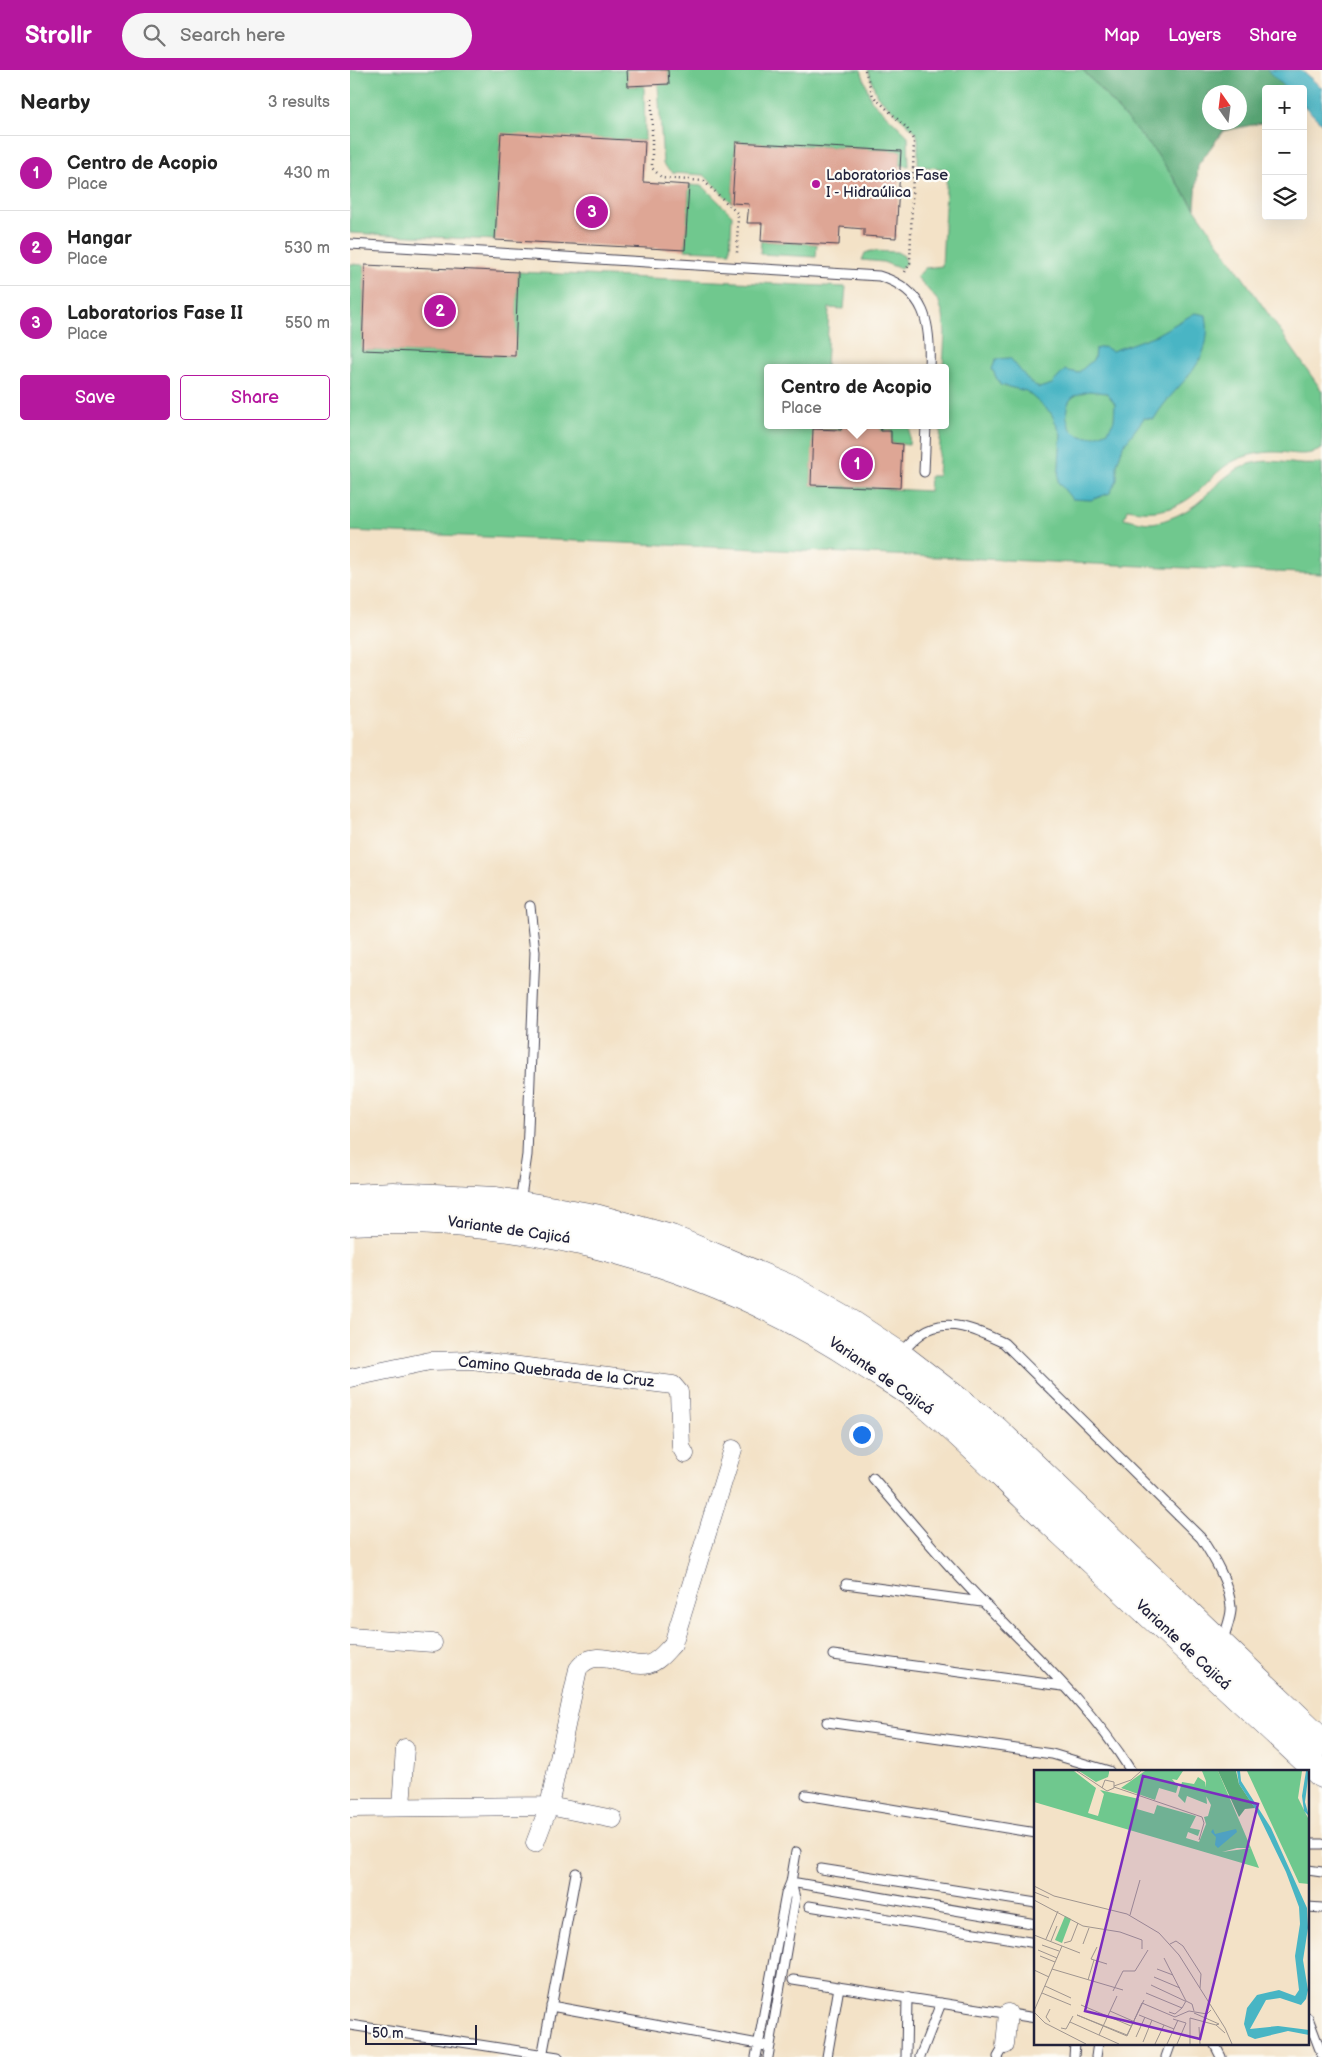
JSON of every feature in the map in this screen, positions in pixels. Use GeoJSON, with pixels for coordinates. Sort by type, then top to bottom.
{"type":"FeatureCollection","features":[{"type":"Feature","properties":{"kind":"highway","name":"Variante de Cajicá"},"geometry":{"type":"LineString","coordinates":[[350,1198],[394,1196],[520,1204],[595,1218],[671,1239],[790,1289],[851,1324],[898,1355],[994,1429],[1322,1742]]}},
{"type":"Feature","properties":{"kind":"highway","name":"Variante de Cajicá"},"geometry":{"type":"LineString","coordinates":[[350,1220],[394,1218],[479,1223],[562,1235],[655,1260],[719,1284],[773,1308],[827,1338],[925,1403],[1322,1774]]}},
{"type":"Feature","properties":{"kind":"street","name":"Camino Quebrada de la Cruz"},"geometry":{"type":"LineString","coordinates":[[350,1378],[430,1361],[472,1360],[673,1385],[679,1392],[681,1447],[685,1454]]}},
{"type":"Feature","properties":{"kind":"street"},"geometry":{"type":"LineString","coordinates":[[535,1843],[550,1806],[578,1669],[582,1662],[596,1658],[648,1664],[659,1659],[673,1644],[733,1449]]}},
{"type":"Feature","properties":{"kind":"street"},"geometry":{"type":"LineString","coordinates":[[350,1638],[433,1644]]}},
{"type":"Feature","properties":{"kind":"street"},"geometry":{"type":"LineString","coordinates":[[401,1807],[405,1748]]}},
{"type":"Feature","properties":{"kind":"street"},"geometry":{"type":"LineString","coordinates":[[350,1808],[550,1806],[613,1819]]}},
{"type":"Feature","properties":{"kind":"street"},"geometry":{"type":"LineString","coordinates":[[1003,2053],[1008,2013]]}},
{"type":"Feature","properties":{"kind":"lane"},"geometry":{"type":"LineString","coordinates":[[350,244],[878,276],[896,281],[920,302],[928,323],[929,364]]}},
{"type":"Feature","properties":{"kind":"lane"},"geometry":{"type":"LineString","coordinates":[[924,472],[926,429]]}},
{"type":"Feature","properties":{"kind":"lane"},"geometry":{"type":"LineString","coordinates":[[520,1204],[527,1156],[534,952],[530,906]]}},
{"type":"Feature","properties":{"kind":"lane"},"geometry":{"type":"LineString","coordinates":[[898,1355],[921,1333],[940,1325],[975,1328],[1004,1343],[1201,1538],[1216,1561],[1228,1590],[1231,1608],[1222,1646]]}},
{"type":"Feature","properties":{"kind":"lane"},"geometry":{"type":"LineString","coordinates":[[873,1478],[982,1602],[1111,1739],[1130,1770]]}},
{"type":"Feature","properties":{"kind":"lane"},"geometry":{"type":"LineString","coordinates":[[846,1584],[982,1602]]}},
{"type":"Feature","properties":{"kind":"lane"},"geometry":{"type":"LineString","coordinates":[[833,1655],[1063,1686]]}},
{"type":"Feature","properties":{"kind":"lane"},"geometry":{"type":"LineString","coordinates":[[827,1722],[1052,1754],[1106,1770]]}},
{"type":"Feature","properties":{"kind":"lane"},"geometry":{"type":"LineString","coordinates":[[806,1795],[1034,1833]]}},
{"type":"Feature","properties":{"kind":"lane"},"geometry":{"type":"LineString","coordinates":[[1309,1844],[1322,1844]]}},
{"type":"Feature","properties":{"kind":"lane"},"geometry":{"type":"LineString","coordinates":[[756,2057],[786,1894],[791,1882],[796,1852]]}},
{"type":"Feature","properties":{"kind":"lane"},"geometry":{"type":"LineString","coordinates":[[821,1869],[1034,1903]]}},
{"type":"Feature","properties":{"kind":"lane"},"geometry":{"type":"LineString","coordinates":[[1309,1870],[1322,1872]]}},
{"type":"Feature","properties":{"kind":"lane"},"geometry":{"type":"LineString","coordinates":[[542,2056],[576,1873]]}},
{"type":"Feature","properties":{"kind":"lane"},"geometry":{"type":"LineString","coordinates":[[791,1882],[1034,1924]]}},
{"type":"Feature","properties":{"kind":"lane"},"geometry":{"type":"LineString","coordinates":[[768,2057],[795,1898],[791,1882]]}},
{"type":"Feature","properties":{"kind":"lane"},"geometry":{"type":"LineString","coordinates":[[809,1906],[1034,1943]]}},
{"type":"Feature","properties":{"kind":"lane"},"geometry":{"type":"LineString","coordinates":[[1309,1907],[1322,1908]]}},
{"type":"Feature","properties":{"kind":"lane"},"geometry":{"type":"LineString","coordinates":[[793,1980],[1034,2018]]}},
{"type":"Feature","properties":{"kind":"lane"},"geometry":{"type":"LineString","coordinates":[[827,2057],[839,1987]]}},
{"type":"Feature","properties":{"kind":"lane"},"geometry":{"type":"LineString","coordinates":[[906,2057],[907,1997]]}},
{"type":"Feature","properties":{"kind":"lane"},"geometry":{"type":"LineString","coordinates":[[920,2057],[942,2003]]}},
{"type":"Feature","properties":{"kind":"lane"},"geometry":{"type":"LineString","coordinates":[[552,2006],[770,2046]]}},
{"type":"Feature","properties":{"kind":"lane"},"geometry":{"type":"LineString","coordinates":[[1309,2021],[1322,2055]]}},
{"type":"Feature","properties":{"kind":"lane"},"geometry":{"type":"LineString","coordinates":[[350,2025],[558,2057]]}},
{"type":"Feature","properties":{"kind":"lane"},"geometry":{"type":"LineString","coordinates":[[1074,2057],[1075,2044]]}},
{"type":"Feature","properties":{"kind":"lane"},"geometry":{"type":"LineString","coordinates":[[1096,2057],[1098,2044]]}},
{"type":"Feature","properties":{"kind":"lane"},"geometry":{"type":"LineString","coordinates":[[1166,2057],[1171,2044]]}},
{"type":"Feature","properties":{"kind":"lane"},"geometry":{"type":"LineString","coordinates":[[1214,2044],[1221,2057]]}},
{"type":"Feature","properties":{"kind":"path"},"geometry":{"type":"LineString","coordinates":[[865,70],[873,96],[907,128],[914,141],[910,263],[904,274]]}},
{"type":"Feature","properties":{"kind":"path"},"geometry":{"type":"LineString","coordinates":[[652,100],[652,168],[662,178],[704,181],[738,214],[737,257]]}},
{"type":"Feature","properties":{"kind":"green space"},"geometry":{"type":"Polygon","coordinates":[[[350,70],[627,70],[628,86],[644,86],[645,141],[501,134],[495,240],[350,233],[350,70]]]}},
{"type":"Feature","properties":{"kind":"green space"},"geometry":{"type":"Polygon","coordinates":[[[668,70],[861,70],[871,100],[908,136],[909,166],[900,165],[901,151],[736,142],[732,203],[704,175],[672,173],[663,164],[658,84],[669,84],[668,70]]]}},
{"type":"Feature","properties":{"kind":"green space"},"geometry":{"type":"Polygon","coordinates":[[[868,70],[1083,70],[1154,150],[1322,391],[1322,449],[1304,454],[1274,452],[1240,458],[1222,469],[1184,502],[1157,511],[1127,509],[1124,518],[1151,523],[1163,521],[1190,509],[1231,473],[1253,463],[1270,461],[1305,464],[1322,463],[1322,574],[350,531],[350,264],[365,265],[362,350],[514,356],[518,272],[846,287],[844,309],[829,308],[826,364],[764,364],[764,429],[814,429],[811,485],[929,491],[930,476],[938,476],[941,429],[949,429],[949,364],[943,364],[945,332],[939,302],[917,277],[925,268],[942,266],[947,169],[918,166],[918,139],[916,132],[877,96],[868,70]]]}},
{"type":"Feature","properties":{"kind":"green space"},"geometry":{"type":"Polygon","coordinates":[[[1083,70],[1267,70],[1282,85],[1262,85],[1262,123],[1247,126],[1247,85],[1202,85],[1202,130],[1228,130],[1223,131],[1198,165],[1195,208],[1154,150],[1083,70]]]}},
{"type":"Feature","properties":{"kind":"green space"},"geometry":{"type":"Polygon","coordinates":[[[689,185],[703,186],[732,215],[730,252],[685,250],[689,185]]]}},
{"type":"Feature","properties":{"kind":"green space"},"geometry":{"type":"Polygon","coordinates":[[[761,241],[817,244],[816,257],[760,254],[761,241]]]}},
{"type":"Feature","properties":{"kind":"green space"},"geometry":{"type":"Polygon","coordinates":[[[871,251],[897,252],[904,256],[906,262],[901,269],[883,262],[862,260],[865,253],[871,251]]]}},
{"type":"Feature","properties":{"kind":"green space"},"geometry":{"type":"Polygon","coordinates":[[[880,429],[910,429],[909,445],[891,443],[891,431],[881,431],[880,429]]]}},
{"type":"Feature","properties":{"kind":"water"},"geometry":{"type":"Polygon","coordinates":[[[1267,70],[1301,70],[1322,88],[1322,124],[1307,109],[1307,85],[1282,85],[1267,70]]]}},
{"type":"Feature","properties":{"kind":"water"},"geometry":{"type":"Polygon","coordinates":[[[1195,313],[1206,315],[1207,333],[1205,347],[1199,360],[1192,372],[1154,419],[1144,418],[1123,446],[1117,464],[1117,480],[1110,493],[1091,500],[1072,499],[1058,482],[1061,434],[1051,413],[1026,391],[1000,385],[992,369],[996,359],[1010,358],[1030,382],[1039,388],[1052,384],[1065,370],[1078,373],[1094,359],[1095,349],[1103,347],[1112,351],[1156,335],[1195,313]],[[1089,391],[1071,399],[1067,409],[1067,420],[1072,431],[1081,436],[1088,437],[1108,431],[1114,420],[1115,404],[1107,393],[1089,391]]]}},
{"type":"Feature","properties":{"kind":"building"},"geometry":{"type":"Polygon","coordinates":[[[627,70],[668,70],[669,84],[628,86],[627,70]]]}},
{"type":"Feature","properties":{"kind":"building"},"geometry":{"type":"Polygon","coordinates":[[[501,133],[645,141],[643,182],[689,185],[685,250],[495,240],[501,133]]]}},
{"type":"Feature","properties":{"kind":"building","name":"Laboratorios Fase I - Hidraúlica"},"geometry":{"type":"Polygon","coordinates":[[[736,142],[901,151],[896,238],[864,236],[864,229],[840,227],[839,245],[761,241],[762,223],[747,223],[749,204],[732,203],[736,142]]]}},
{"type":"Feature","properties":{"kind":"building"},"geometry":{"type":"Polygon","coordinates":[[[365,265],[518,272],[515,356],[362,350],[365,265]]]}},
{"type":"Feature","properties":{"kind":"building"},"geometry":{"type":"Polygon","coordinates":[[[813,429],[881,429],[881,431],[891,431],[891,443],[902,444],[900,488],[811,485],[813,429]]]}},
{"type":"Feature","properties":{"kind":"place","name":"Laboratorios Fase I - Hidraúlica"},"geometry":{"type":"Point","coordinates":[816,184]}},
{"type":"Feature","properties":{"kind":"place","name":"Laboratorios Fase II"},"geometry":{"type":"Point","coordinates":[592,212]}},
{"type":"Feature","properties":{"kind":"place","name":"Hangar"},"geometry":{"type":"Point","coordinates":[440,311]}},
{"type":"Feature","properties":{"kind":"place","name":"Centro de Acopio"},"geometry":{"type":"Point","coordinates":[857,464]}}]}
